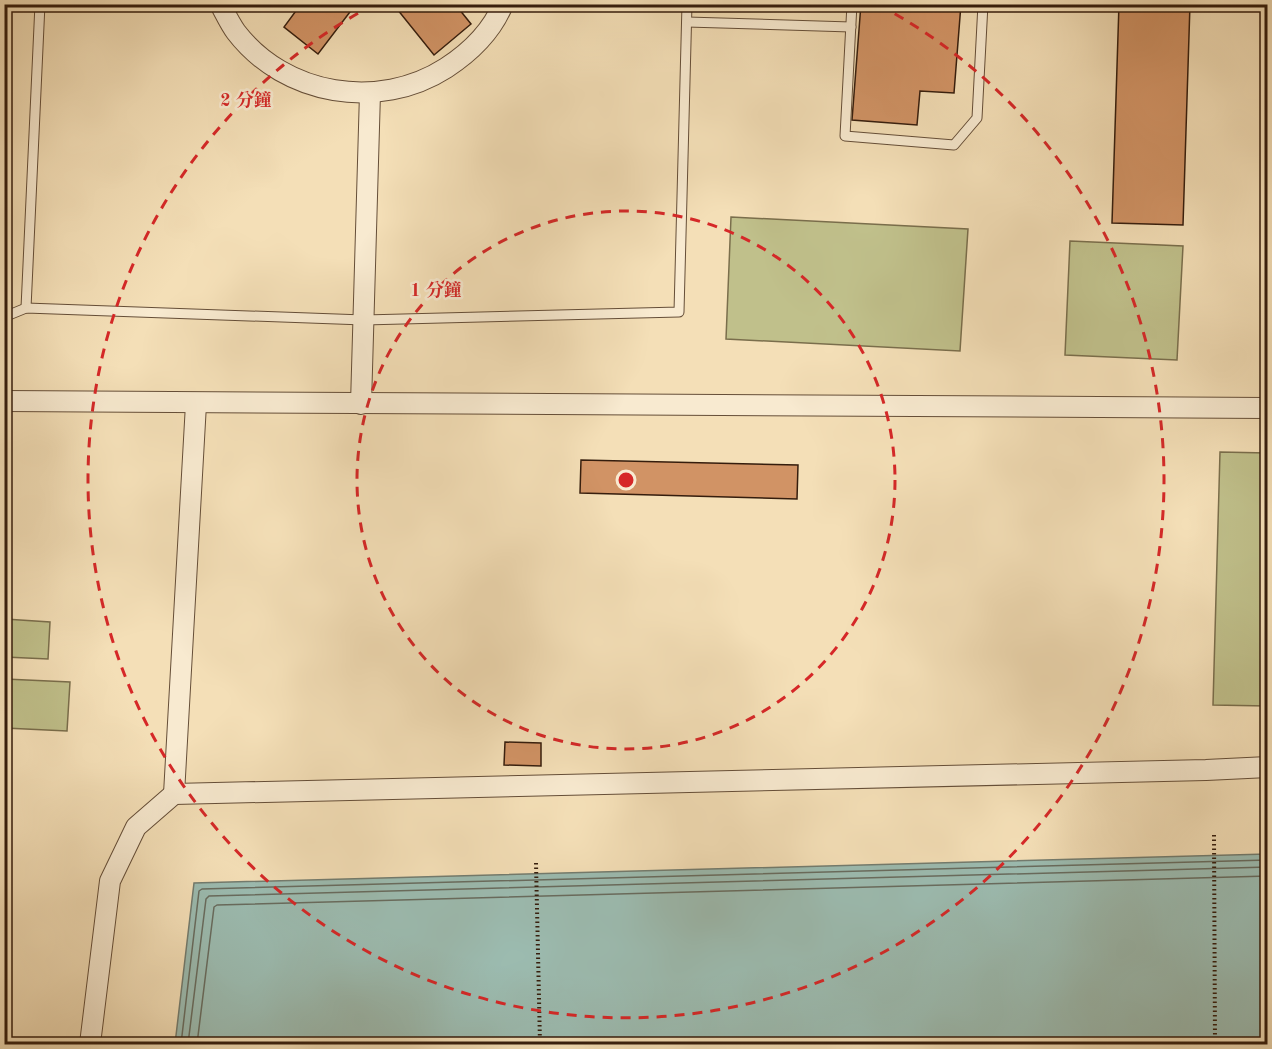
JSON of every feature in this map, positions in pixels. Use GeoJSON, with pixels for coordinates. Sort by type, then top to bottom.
{"type":"FeatureCollection","features":[{"type":"Feature","properties":{"kind":"street"},"geometry":{"type":"LineString","coordinates":[[220,4],[236,32],[263,59],[296,79],[332,91],[370,93],[401,88],[432,77],[459,60],[482,38],[503,4]]}},
{"type":"Feature","properties":{"kind":"street"},"geometry":{"type":"LineString","coordinates":[[361,404],[370,93]]}},
{"type":"Feature","properties":{"kind":"street"},"geometry":{"type":"LineString","coordinates":[[4,401],[196,404],[1268,408]]}},
{"type":"Feature","properties":{"kind":"street"},"geometry":{"type":"LineString","coordinates":[[174,794],[196,404]]}},
{"type":"Feature","properties":{"kind":"street"},"geometry":{"type":"LineString","coordinates":[[90,1044],[110,881],[136,827],[174,794],[1194,771],[1268,767]]}},
{"type":"Feature","properties":{"kind":"lane"},"geometry":{"type":"LineString","coordinates":[[26,308],[40,4]]}},
{"type":"Feature","properties":{"kind":"lane"},"geometry":{"type":"LineString","coordinates":[[4,317],[26,308],[363,320],[679,312],[687,4]]}},
{"type":"Feature","properties":{"kind":"lane"},"geometry":{"type":"LineString","coordinates":[[852,4],[845,136],[954,145],[978,118],[983,4]]}},
{"type":"Feature","properties":{"kind":"lane"},"geometry":{"type":"LineString","coordinates":[[687,22],[850,27]]}},
{"type":"Feature","properties":{"kind":"path"},"geometry":{"type":"LineString","coordinates":[[1214,835],[1215,1044]]}},
{"type":"Feature","properties":{"kind":"path"},"geometry":{"type":"LineString","coordinates":[[536,863],[540,1044]]}},
{"type":"Feature","properties":{"kind":"green space"},"geometry":{"type":"Polygon","coordinates":[[[731,217],[968,229],[960,351],[726,339],[731,217]]]}},
{"type":"Feature","properties":{"kind":"green space"},"geometry":{"type":"Polygon","coordinates":[[[1070,241],[1183,246],[1177,360],[1065,355],[1070,241]]]}},
{"type":"Feature","properties":{"kind":"green space"},"geometry":{"type":"Polygon","coordinates":[[[1220,452],[1267,453],[1267,706],[1213,705],[1220,452]]]}},
{"type":"Feature","properties":{"kind":"green space"},"geometry":{"type":"Polygon","coordinates":[[[5,619],[50,622],[48,659],[5,657],[5,619]]]}},
{"type":"Feature","properties":{"kind":"green space"},"geometry":{"type":"Polygon","coordinates":[[[5,679],[70,682],[67,731],[5,728],[5,679]]]}},
{"type":"Feature","properties":{"kind":"water"},"geometry":{"type":"Polygon","coordinates":[[[1267,854],[1267,1044],[175,1044],[194,883],[1267,854]]]}},
{"type":"Feature","properties":{"kind":"building"},"geometry":{"type":"Polygon","coordinates":[[[301,4],[356,4],[318,54],[284,27],[301,4]]]}},
{"type":"Feature","properties":{"kind":"building"},"geometry":{"type":"Polygon","coordinates":[[[393,4],[455,4],[471,24],[434,55],[393,4]]]}},
{"type":"Feature","properties":{"kind":"building"},"geometry":{"type":"Polygon","coordinates":[[[861,4],[961,4],[954,93],[920,91],[917,125],[852,120],[861,4]]]}},
{"type":"Feature","properties":{"kind":"building"},"geometry":{"type":"Polygon","coordinates":[[[1119,4],[1190,4],[1183,225],[1112,223],[1119,4]]]}},
{"type":"Feature","properties":{"kind":"building"},"geometry":{"type":"Polygon","coordinates":[[[581,460],[798,465],[797,499],[580,493],[581,460]]]}},
{"type":"Feature","properties":{"kind":"building"},"geometry":{"type":"Polygon","coordinates":[[[505,742],[541,743],[541,766],[504,765],[505,742]]]}}]}
